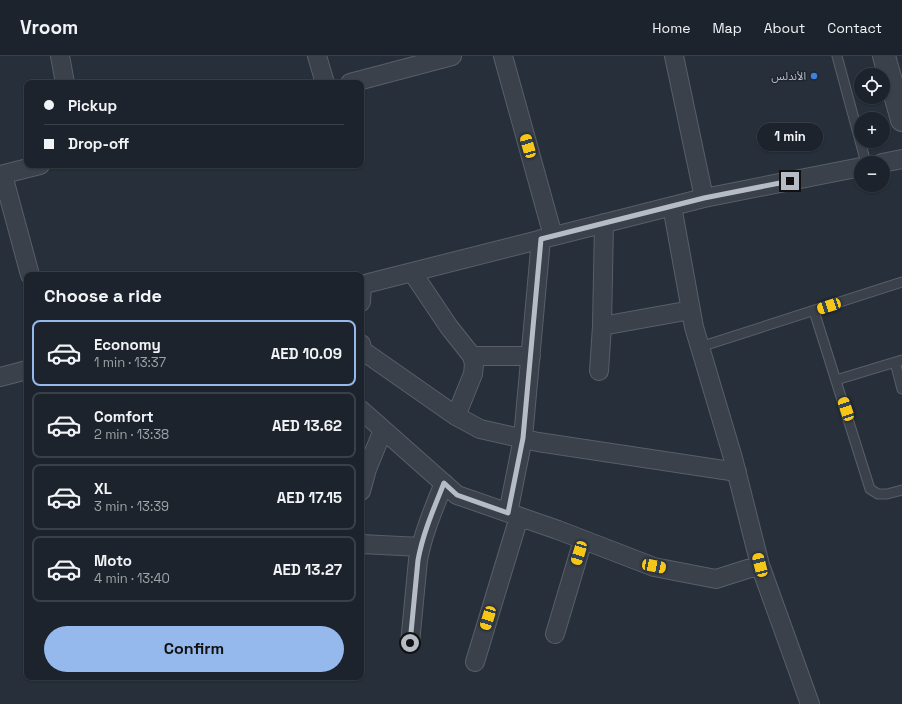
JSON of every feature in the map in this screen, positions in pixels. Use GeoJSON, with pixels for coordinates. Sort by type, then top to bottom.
{"type":"FeatureCollection","features":[{"type":"Feature","properties":{"kind":"street"},"geometry":{"type":"LineString","coordinates":[[60,56],[64,80]]}},
{"type":"Feature","properties":{"kind":"street"},"geometry":{"type":"LineString","coordinates":[[317,56],[324,80]]}},
{"type":"Feature","properties":{"kind":"street"},"geometry":{"type":"LineString","coordinates":[[361,80],[452,56]]}},
{"type":"Feature","properties":{"kind":"street"},"geometry":{"type":"LineString","coordinates":[[475,662],[514,515],[531,356],[547,238],[503,56]]}},
{"type":"Feature","properties":{"kind":"street"},"geometry":{"type":"LineString","coordinates":[[674,56],[704,198]]}},
{"type":"Feature","properties":{"kind":"street"},"geometry":{"type":"LineString","coordinates":[[884,56],[902,120]]}},
{"type":"Feature","properties":{"kind":"street"},"geometry":{"type":"LineString","coordinates":[[890,161],[902,159]]}},
{"type":"Feature","properties":{"kind":"street"},"geometry":{"type":"LineString","coordinates":[[28,168],[1,175],[29,272]]}},
{"type":"Feature","properties":{"kind":"street"},"geometry":{"type":"LineString","coordinates":[[364,290],[412,272],[704,198],[854,168]]}},
{"type":"Feature","properties":{"kind":"street"},"geometry":{"type":"LineString","coordinates":[[672,206],[694,327],[737,472],[760,565],[810,704]]}},
{"type":"Feature","properties":{"kind":"street"},"geometry":{"type":"LineString","coordinates":[[599,371],[602,326],[604,223]]}},
{"type":"Feature","properties":{"kind":"street"},"geometry":{"type":"LineString","coordinates":[[412,272],[472,356],[474,364],[473,374],[456,416]]}},
{"type":"Feature","properties":{"kind":"street"},"geometry":{"type":"LineString","coordinates":[[602,326],[691,310]]}},
{"type":"Feature","properties":{"kind":"street"},"geometry":{"type":"LineString","coordinates":[[364,352],[456,416],[480,429],[538,442],[737,472]]}},
{"type":"Feature","properties":{"kind":"street"},"geometry":{"type":"LineString","coordinates":[[472,356],[531,356]]}},
{"type":"Feature","properties":{"kind":"street"},"geometry":{"type":"LineString","coordinates":[[0,377],[24,371]]}},
{"type":"Feature","properties":{"kind":"street"},"geometry":{"type":"LineString","coordinates":[[364,413],[457,495],[654,566],[716,578],[760,565]]}},
{"type":"Feature","properties":{"kind":"street"},"geometry":{"type":"LineString","coordinates":[[364,480],[383,430]]}},
{"type":"Feature","properties":{"kind":"street"},"geometry":{"type":"LineString","coordinates":[[410,643],[418,560],[425,534],[444,483]]}},
{"type":"Feature","properties":{"kind":"street"},"geometry":{"type":"LineString","coordinates":[[555,634],[583,540]]}},
{"type":"Feature","properties":{"kind":"street"},"geometry":{"type":"LineString","coordinates":[[364,544],[421,547]]}},
{"type":"Feature","properties":{"kind":"lane"},"geometry":{"type":"LineString","coordinates":[[837,56],[864,156]]}},
{"type":"Feature","properties":{"kind":"lane"},"geometry":{"type":"LineString","coordinates":[[700,347],[902,282]]}},
{"type":"Feature","properties":{"kind":"lane"},"geometry":{"type":"LineString","coordinates":[[814,311],[870,488],[878,494],[887,494],[902,490]]}},
{"type":"Feature","properties":{"kind":"lane"},"geometry":{"type":"LineString","coordinates":[[836,380],[898,361],[902,389]]}},
{"type":"Feature","properties":{"kind":"place","name":"الأندلس"},"geometry":{"type":"Point","coordinates":[814,76]}},
{"type":"Feature","properties":{"kind":"route"},"geometry":{"type":"LineString","coordinates":[[410,643],[418,560],[425,534],[444,483],[457,495],[508,513],[523,438],[541,239],[704,198],[790,181]]}}]}
